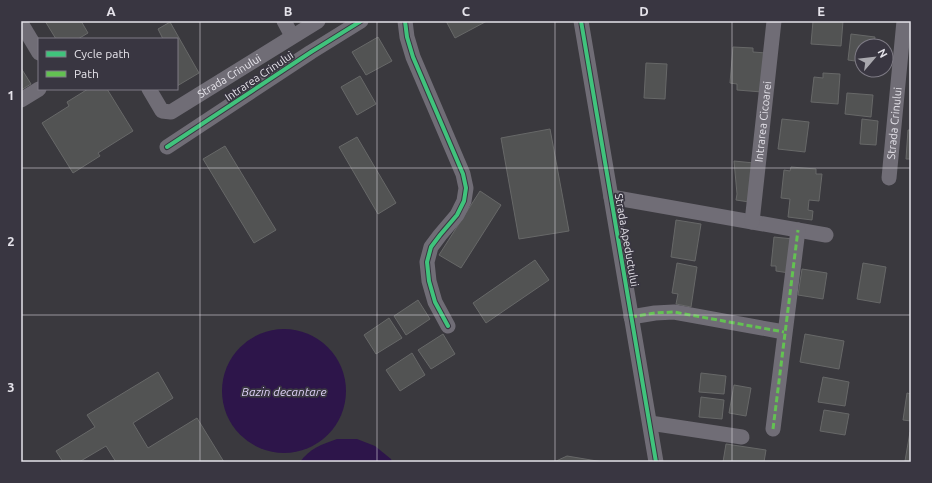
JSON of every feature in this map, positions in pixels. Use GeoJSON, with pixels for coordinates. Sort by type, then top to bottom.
{"type":"FeatureCollection","features":[{"type":"Feature","properties":{"kind":"street"},"geometry":{"type":"LineString","coordinates":[[284,21],[292,36]]}},
{"type":"Feature","properties":{"kind":"street","name":"Strada Crinului"},"geometry":{"type":"LineString","coordinates":[[150,90],[162,112],[171,112],[318,21]]}},
{"type":"Feature","properties":{"kind":"street","name":"Intrarea Crinului"},"geometry":{"type":"LineString","coordinates":[[167,147],[311,52],[361,21]]}},
{"type":"Feature","properties":{"kind":"street"},"geometry":{"type":"LineString","coordinates":[[405,21],[407,37],[413,57],[463,174],[466,188],[464,201],[457,215],[431,247],[427,262],[429,281],[435,302],[448,326]]}},
{"type":"Feature","properties":{"kind":"street","name":"Strada Apeductului"},"geometry":{"type":"LineString","coordinates":[[581,21],[656,462]]}},
{"type":"Feature","properties":{"kind":"street","name":"Intrarea Cicoarei"},"geometry":{"type":"LineString","coordinates":[[752,222],[774,21]]}},
{"type":"Feature","properties":{"kind":"street","name":"Strada Crinului"},"geometry":{"type":"LineString","coordinates":[[888,178],[904,21]]}},
{"type":"Feature","properties":{"kind":"street"},"geometry":{"type":"LineString","coordinates":[[21,23],[38,51]]}},
{"type":"Feature","properties":{"kind":"street"},"geometry":{"type":"LineString","coordinates":[[21,100],[38,90]]}},
{"type":"Feature","properties":{"kind":"street"},"geometry":{"type":"LineString","coordinates":[[611,196],[826,235]]}},
{"type":"Feature","properties":{"kind":"street"},"geometry":{"type":"LineString","coordinates":[[772,429],[798,230]]}},
{"type":"Feature","properties":{"kind":"street"},"geometry":{"type":"LineString","coordinates":[[631,317],[674,312],[784,332]]}},
{"type":"Feature","properties":{"kind":"street"},"geometry":{"type":"LineString","coordinates":[[650,423],[742,438]]}},
{"type":"Feature","properties":{"kind":"water","name":"Bazin decantare"},"geometry":{"type":"Polygon","coordinates":[[[284,329],[296,330],[308,334],[328,347],[341,367],[345,379],[345,403],[341,415],[328,435],[308,448],[296,452],[284,453],[272,452],[260,448],[240,435],[227,415],[223,403],[222,391],[223,379],[227,367],[240,347],[260,334],[272,330],[284,329]]]}},
{"type":"Feature","properties":{"kind":"water"},"geometry":{"type":"Polygon","coordinates":[[[337,439],[357,439],[375,446],[391,459],[392,462],[300,462],[307,454],[316,448],[337,439]]]}},
{"type":"Feature","properties":{"kind":"building"},"geometry":{"type":"Polygon","coordinates":[[[45,21],[81,21],[88,33],[80,38],[55,38],[45,21]]]}},
{"type":"Feature","properties":{"kind":"building"},"geometry":{"type":"Polygon","coordinates":[[[446,21],[487,21],[455,38],[446,21]]]}},
{"type":"Feature","properties":{"kind":"building"},"geometry":{"type":"Polygon","coordinates":[[[813,21],[843,21],[841,46],[811,44],[813,21]]]}},
{"type":"Feature","properties":{"kind":"building"},"geometry":{"type":"Polygon","coordinates":[[[170,22],[199,73],[178,85],[178,38],[162,38],[158,29],[170,22]]]}},
{"type":"Feature","properties":{"kind":"building"},"geometry":{"type":"Polygon","coordinates":[[[851,34],[875,37],[854,38],[854,61],[848,60],[851,34]]]}},
{"type":"Feature","properties":{"kind":"building"},"geometry":{"type":"Polygon","coordinates":[[[378,37],[392,61],[366,75],[352,52],[378,37]]]}},
{"type":"Feature","properties":{"kind":"building"},"geometry":{"type":"Polygon","coordinates":[[[733,47],[753,48],[753,52],[766,53],[762,92],[737,90],[737,84],[730,83],[733,47]]]}},
{"type":"Feature","properties":{"kind":"building"},"geometry":{"type":"Polygon","coordinates":[[[646,63],[667,64],[665,99],[644,98],[646,63]]]}},
{"type":"Feature","properties":{"kind":"building"},"geometry":{"type":"Polygon","coordinates":[[[21,68],[31,84],[21,90],[21,68]]]}},
{"type":"Feature","properties":{"kind":"building"},"geometry":{"type":"Polygon","coordinates":[[[823,73],[840,74],[838,104],[811,102],[814,77],[823,78],[823,73]]]}},
{"type":"Feature","properties":{"kind":"building"},"geometry":{"type":"Polygon","coordinates":[[[360,76],[376,104],[357,115],[341,87],[360,76]]]}},
{"type":"Feature","properties":{"kind":"building"},"geometry":{"type":"Polygon","coordinates":[[[86,90],[108,90],[133,131],[98,153],[100,156],[73,173],[42,123],[69,106],[67,102],[86,90]]]}},
{"type":"Feature","properties":{"kind":"building"},"geometry":{"type":"Polygon","coordinates":[[[847,93],[873,95],[871,117],[845,114],[847,93]]]}},
{"type":"Feature","properties":{"kind":"building"},"geometry":{"type":"Polygon","coordinates":[[[782,119],[809,122],[805,152],[778,149],[782,119]]]}},
{"type":"Feature","properties":{"kind":"building"},"geometry":{"type":"Polygon","coordinates":[[[862,119],[878,121],[876,145],[860,144],[862,119]]]}},
{"type":"Feature","properties":{"kind":"building"},"geometry":{"type":"Polygon","coordinates":[[[550,129],[569,231],[519,239],[501,138],[550,129]]]}},
{"type":"Feature","properties":{"kind":"building"},"geometry":{"type":"Polygon","coordinates":[[[908,130],[911,130],[911,159],[906,159],[908,130]]]}},
{"type":"Feature","properties":{"kind":"building"},"geometry":{"type":"Polygon","coordinates":[[[357,137],[396,203],[378,214],[339,147],[357,137]]]}},
{"type":"Feature","properties":{"kind":"building"},"geometry":{"type":"Polygon","coordinates":[[[225,146],[276,230],[254,243],[203,159],[225,146]]]}},
{"type":"Feature","properties":{"kind":"building"},"geometry":{"type":"Polygon","coordinates":[[[734,161],[754,163],[749,202],[736,200],[737,194],[734,161]]]}},
{"type":"Feature","properties":{"kind":"building"},"geometry":{"type":"Polygon","coordinates":[[[791,167],[816,169],[816,174],[822,174],[819,201],[809,200],[808,210],[813,211],[812,220],[788,217],[790,199],[781,198],[784,170],[790,171],[791,167]]]}},
{"type":"Feature","properties":{"kind":"building"},"geometry":{"type":"Polygon","coordinates":[[[480,191],[501,205],[461,268],[439,255],[480,191]]]}},
{"type":"Feature","properties":{"kind":"building"},"geometry":{"type":"Polygon","coordinates":[[[676,220],[701,224],[695,261],[671,257],[676,220]]]}},
{"type":"Feature","properties":{"kind":"building"},"geometry":{"type":"Polygon","coordinates":[[[774,237],[793,239],[789,273],[776,271],[776,266],[771,266],[774,237]]]}},
{"type":"Feature","properties":{"kind":"building"},"geometry":{"type":"Polygon","coordinates":[[[535,260],[549,280],[486,323],[473,303],[535,260]]]}},
{"type":"Feature","properties":{"kind":"building"},"geometry":{"type":"Polygon","coordinates":[[[677,263],[697,267],[691,307],[676,304],[678,294],[672,293],[677,263]]]}},
{"type":"Feature","properties":{"kind":"building"},"geometry":{"type":"Polygon","coordinates":[[[863,263],[886,267],[880,303],[857,299],[863,263]]]}},
{"type":"Feature","properties":{"kind":"building"},"geometry":{"type":"Polygon","coordinates":[[[802,269],[827,273],[823,299],[798,295],[802,269]]]}},
{"type":"Feature","properties":{"kind":"building"},"geometry":{"type":"Polygon","coordinates":[[[418,300],[430,319],[406,335],[394,316],[418,300]]]}},
{"type":"Feature","properties":{"kind":"building"},"geometry":{"type":"Polygon","coordinates":[[[389,318],[402,338],[376,354],[364,335],[389,318]]]}},
{"type":"Feature","properties":{"kind":"building"},"geometry":{"type":"Polygon","coordinates":[[[443,334],[455,354],[431,369],[418,350],[443,334]]]}},
{"type":"Feature","properties":{"kind":"building"},"geometry":{"type":"Polygon","coordinates":[[[805,334],[844,341],[839,369],[800,362],[805,334]]]}},
{"type":"Feature","properties":{"kind":"building"},"geometry":{"type":"Polygon","coordinates":[[[412,353],[425,375],[400,391],[386,370],[412,353]]]}},
{"type":"Feature","properties":{"kind":"building"},"geometry":{"type":"Polygon","coordinates":[[[158,372],[173,398],[133,423],[148,448],[197,418],[224,462],[116,462],[106,446],[79,462],[63,462],[56,451],[95,427],[87,415],[158,372]]]}},
{"type":"Feature","properties":{"kind":"building"},"geometry":{"type":"Polygon","coordinates":[[[701,373],[726,376],[724,394],[699,392],[701,373]]]}},
{"type":"Feature","properties":{"kind":"building"},"geometry":{"type":"Polygon","coordinates":[[[823,377],[849,382],[845,406],[818,402],[823,377]]]}},
{"type":"Feature","properties":{"kind":"building"},"geometry":{"type":"Polygon","coordinates":[[[734,385],[751,388],[746,416],[729,413],[734,385]]]}},
{"type":"Feature","properties":{"kind":"building"},"geometry":{"type":"Polygon","coordinates":[[[907,393],[911,394],[911,421],[903,420],[907,393]]]}},
{"type":"Feature","properties":{"kind":"building"},"geometry":{"type":"Polygon","coordinates":[[[701,397],[724,400],[722,419],[699,417],[701,397]]]}},
{"type":"Feature","properties":{"kind":"building"},"geometry":{"type":"Polygon","coordinates":[[[824,410],[849,414],[845,435],[820,431],[824,410]]]}},
{"type":"Feature","properties":{"kind":"building"},"geometry":{"type":"Polygon","coordinates":[[[911,432],[911,462],[905,461],[911,432]]]}},
{"type":"Feature","properties":{"kind":"building"},"geometry":{"type":"Polygon","coordinates":[[[726,444],[766,450],[764,462],[723,462],[726,444]]]}},
{"type":"Feature","properties":{"kind":"building"},"geometry":{"type":"Polygon","coordinates":[[[567,456],[603,462],[554,462],[567,456]]]}},
{"type":"Feature","properties":{"kind":"marked path"},"geometry":{"type":"LineString","coordinates":[[773,429],[798,230]]}},
{"type":"Feature","properties":{"kind":"marked path"},"geometry":{"type":"LineString","coordinates":[[631,317],[655,313],[674,312],[784,332]]}},
{"type":"Feature","properties":{"kind":"cycle path"},"geometry":{"type":"LineString","coordinates":[[167,147],[311,52],[361,21]]}},
{"type":"Feature","properties":{"kind":"cycle path"},"geometry":{"type":"LineString","coordinates":[[405,21],[407,37],[413,57],[463,174],[466,188],[464,201],[457,215],[431,247],[427,262],[429,281],[435,302],[448,326]]}},
{"type":"Feature","properties":{"kind":"cycle path"},"geometry":{"type":"LineString","coordinates":[[581,21],[656,462]]}}]}
